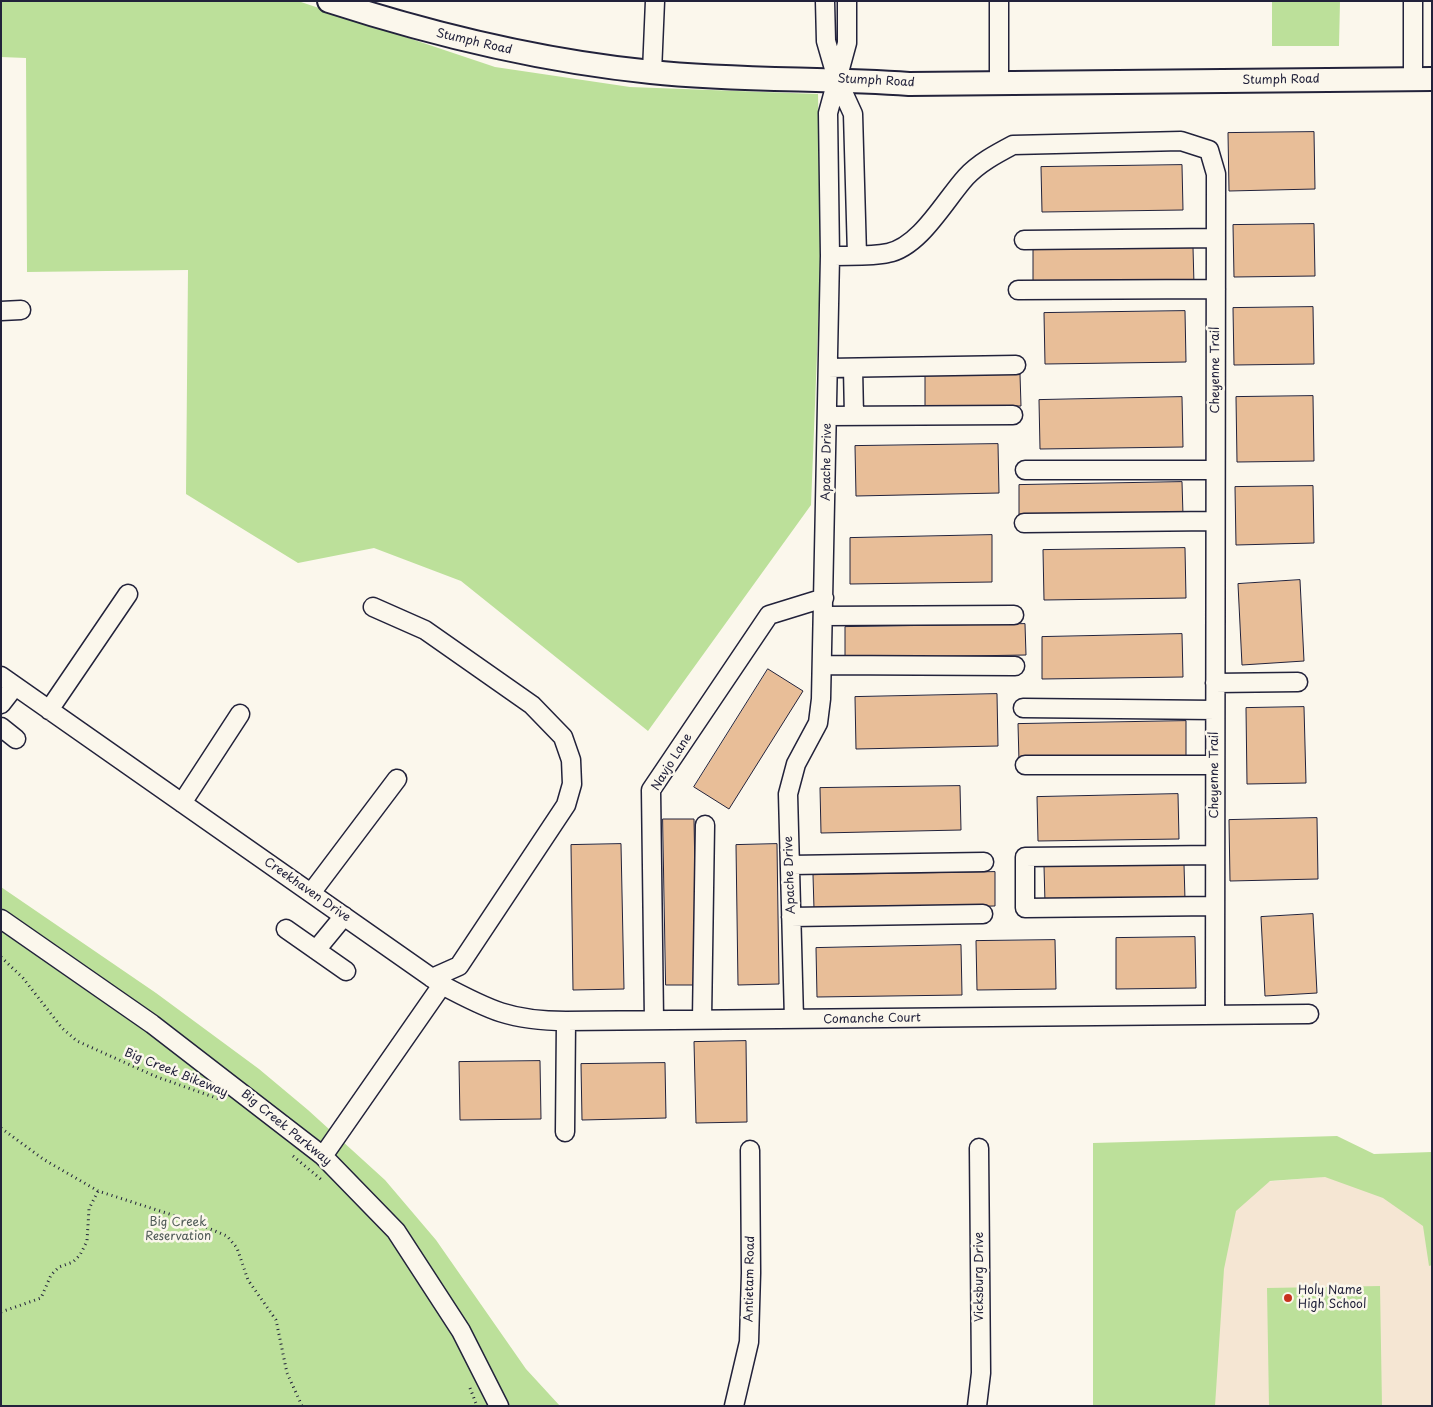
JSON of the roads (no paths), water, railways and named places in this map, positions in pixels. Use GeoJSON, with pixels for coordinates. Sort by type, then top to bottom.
{"type":"FeatureCollection","features":[{"type":"Feature","properties":{"kind":"main road","name":"Stumph Road"},"geometry":{"type":"LineString","coordinates":[[329,1],[466,41],[542,57],[652,72],[837,79],[909,84],[1422,79]]}},
{"type":"Feature","properties":{"kind":"street"},"geometry":{"type":"LineString","coordinates":[[652,72],[655,1]]}},
{"type":"Feature","properties":{"kind":"street"},"geometry":{"type":"LineString","coordinates":[[825,1],[826,42],[837,79],[853,114],[857,255]]}},
{"type":"Feature","properties":{"kind":"street","name":"Apache Drive"},"geometry":{"type":"LineString","coordinates":[[794,1020],[788,794],[796,764],[818,723],[824,598],[830,256],[828,113],[847,43],[847,1]]}},
{"type":"Feature","properties":{"kind":"street"},"geometry":{"type":"LineString","coordinates":[[999,1],[999,83]]}},
{"type":"Feature","properties":{"kind":"street"},"geometry":{"type":"LineString","coordinates":[[1413,1],[1422,79]]}},
{"type":"Feature","properties":{"kind":"street","name":"Cheyenne Trail"},"geometry":{"type":"LineString","coordinates":[[830,256],[889,253],[912,240],[930,223],[967,176],[993,155],[1013,145],[1181,142],[1210,150],[1216,174],[1215,1015]]}},
{"type":"Feature","properties":{"kind":"street"},"geometry":{"type":"LineString","coordinates":[[1024,240],[1216,238]]}},
{"type":"Feature","properties":{"kind":"street"},"geometry":{"type":"LineString","coordinates":[[1018,290],[1216,289]]}},
{"type":"Feature","properties":{"kind":"street"},"geometry":{"type":"LineString","coordinates":[[1,311],[21,310]]}},
{"type":"Feature","properties":{"kind":"street"},"geometry":{"type":"LineString","coordinates":[[828,368],[1016,365]]}},
{"type":"Feature","properties":{"kind":"street"},"geometry":{"type":"LineString","coordinates":[[853,368],[854,416]]}},
{"type":"Feature","properties":{"kind":"street"},"geometry":{"type":"LineString","coordinates":[[827,416],[1013,415]]}},
{"type":"Feature","properties":{"kind":"street"},"geometry":{"type":"LineString","coordinates":[[1025,470],[1215,470]]}},
{"type":"Feature","properties":{"kind":"street"},"geometry":{"type":"LineString","coordinates":[[1024,523],[1215,521]]}},
{"type":"Feature","properties":{"kind":"street"},"geometry":{"type":"LineString","coordinates":[[49,710],[128,594]]}},
{"type":"Feature","properties":{"kind":"street","name":"Navjo Lane"},"geometry":{"type":"LineString","coordinates":[[654,1020],[651,790],[769,615],[824,598]]}},
{"type":"Feature","properties":{"kind":"street"},"geometry":{"type":"LineString","coordinates":[[323,1156],[437,981],[458,966],[566,805],[572,784],[571,760],[563,737],[532,705],[425,630],[373,607]]}},
{"type":"Feature","properties":{"kind":"street"},"geometry":{"type":"LineString","coordinates":[[823,616],[1014,615]]}},
{"type":"Feature","properties":{"kind":"street"},"geometry":{"type":"LineString","coordinates":[[822,665],[1015,666]]}},
{"type":"Feature","properties":{"kind":"street"},"geometry":{"type":"LineString","coordinates":[[1,704],[8,681]]}},
{"type":"Feature","properties":{"kind":"street","name":"Creekhaven Drive"},"geometry":{"type":"LineString","coordinates":[[8,681],[437,981]]}},
{"type":"Feature","properties":{"kind":"street"},"geometry":{"type":"LineString","coordinates":[[1215,683],[1298,682]]}},
{"type":"Feature","properties":{"kind":"street"},"geometry":{"type":"LineString","coordinates":[[1023,708],[1215,710]]}},
{"type":"Feature","properties":{"kind":"street"},"geometry":{"type":"LineString","coordinates":[[182,802],[240,714]]}},
{"type":"Feature","properties":{"kind":"street"},"geometry":{"type":"LineString","coordinates":[[1,727],[16,739]]}},
{"type":"Feature","properties":{"kind":"street"},"geometry":{"type":"LineString","coordinates":[[1025,765],[1215,766]]}},
{"type":"Feature","properties":{"kind":"street"},"geometry":{"type":"LineString","coordinates":[[311,893],[397,778]]}},
{"type":"Feature","properties":{"kind":"street"},"geometry":{"type":"LineString","coordinates":[[702,1019],[705,825]]}},
{"type":"Feature","properties":{"kind":"street"},"geometry":{"type":"LineString","coordinates":[[1215,855],[1025,857],[1025,908],[1215,906]]}},
{"type":"Feature","properties":{"kind":"street"},"geometry":{"type":"LineString","coordinates":[[790,864],[984,862]]}},
{"type":"Feature","properties":{"kind":"street"},"geometry":{"type":"LineString","coordinates":[[791,917],[983,914]]}},
{"type":"Feature","properties":{"kind":"street"},"geometry":{"type":"LineString","coordinates":[[316,950],[344,916]]}},
{"type":"Feature","properties":{"kind":"street","name":"Big Creek Parkway"},"geometry":{"type":"LineString","coordinates":[[1,919],[152,1024],[323,1156],[396,1231],[461,1331],[499,1406]]}},
{"type":"Feature","properties":{"kind":"street"},"geometry":{"type":"LineString","coordinates":[[286,929],[346,971]]}},
{"type":"Feature","properties":{"kind":"street","name":"Comanche Court"},"geometry":{"type":"LineString","coordinates":[[437,981],[482,1006],[512,1017],[538,1021],[1309,1014]]}},
{"type":"Feature","properties":{"kind":"street"},"geometry":{"type":"LineString","coordinates":[[565,1132],[566,1021]]}},
{"type":"Feature","properties":{"kind":"street","name":"Vicksburg Drive"},"geometry":{"type":"LineString","coordinates":[[977,1406],[981,1372],[979,1148]]}},
{"type":"Feature","properties":{"kind":"street","name":"Antietam Road"},"geometry":{"type":"LineString","coordinates":[[734,1406],[749,1342],[751,1273],[750,1150]]}},
{"type":"Feature","properties":{"kind":"place","name":"Holy Name High School"},"geometry":{"type":"Point","coordinates":[1288,1298]}},
{"type":"Feature","properties":{"kind":"park label","name":"Big Creek Reservation"},"geometry":{"type":"Point","coordinates":[178,1230]}}]}
